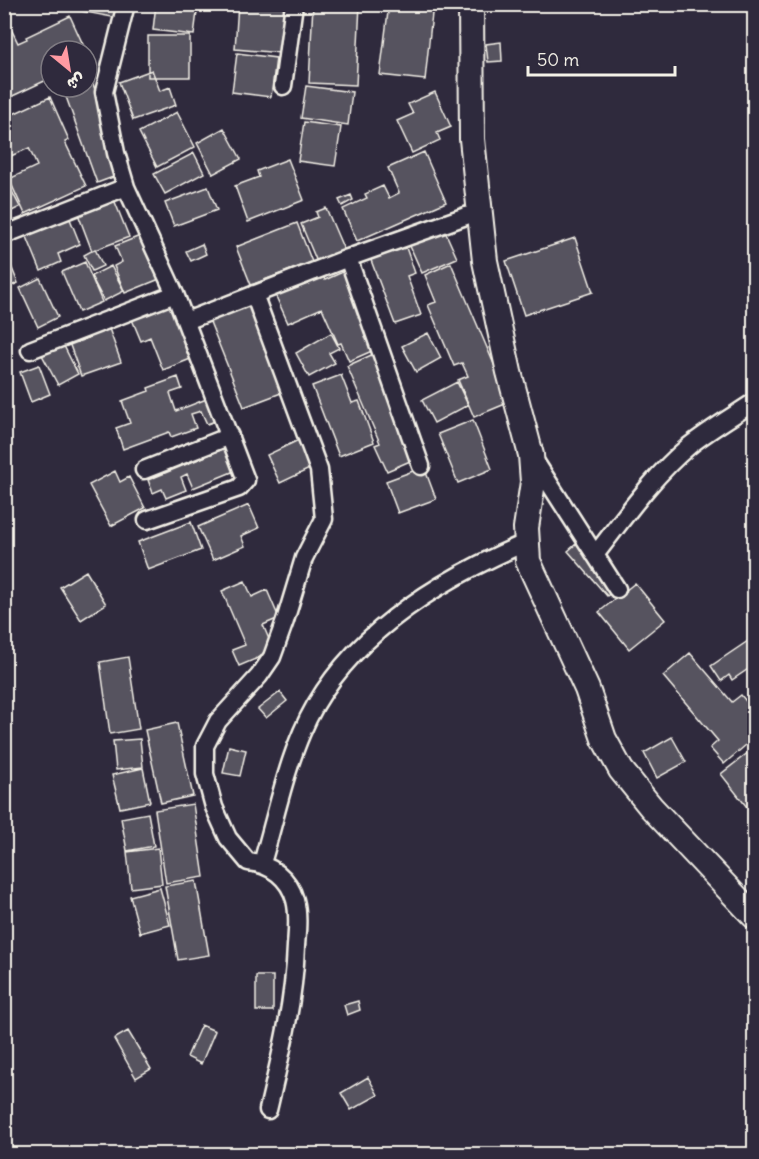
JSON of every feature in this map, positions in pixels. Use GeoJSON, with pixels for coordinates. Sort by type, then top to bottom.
{"type":"FeatureCollection","features":[{"type":"Feature","properties":{"kind":"main road"},"geometry":{"type":"LineString","coordinates":[[471,4],[472,139],[485,261],[509,372],[531,455],[533,482],[525,543],[528,561],[587,689],[604,739],[621,770],[651,807],[754,916]]}},
{"type":"Feature","properties":{"kind":"street"},"geometry":{"type":"LineString","coordinates":[[126,4],[104,92],[116,153],[126,187],[175,294],[246,476],[244,484],[239,488],[147,520]]}},
{"type":"Feature","properties":{"kind":"street"},"geometry":{"type":"LineString","coordinates":[[283,86],[294,4]]}},
{"type":"Feature","properties":{"kind":"street"},"geometry":{"type":"LineString","coordinates":[[4,235],[126,187]]}},
{"type":"Feature","properties":{"kind":"street"},"geometry":{"type":"LineString","coordinates":[[186,321],[348,258],[480,211]]}},
{"type":"Feature","properties":{"kind":"street"},"geometry":{"type":"LineString","coordinates":[[348,258],[421,466]]}},
{"type":"Feature","properties":{"kind":"street"},"geometry":{"type":"LineString","coordinates":[[30,350],[175,294]]}},
{"type":"Feature","properties":{"kind":"street"},"geometry":{"type":"LineString","coordinates":[[254,294],[319,470],[324,519],[304,558],[272,657],[260,676],[218,721],[206,746],[205,774],[214,807],[228,838],[248,862],[262,863],[279,874],[295,901],[297,926],[295,978],[284,1043],[268,1110]]}},
{"type":"Feature","properties":{"kind":"street"},"geometry":{"type":"LineString","coordinates":[[595,555],[642,494],[689,446],[754,402]]}},
{"type":"Feature","properties":{"kind":"street"},"geometry":{"type":"LineString","coordinates":[[144,470],[230,436]]}},
{"type":"Feature","properties":{"kind":"street"},"geometry":{"type":"LineString","coordinates":[[531,455],[616,589]]}},
{"type":"Feature","properties":{"kind":"street"},"geometry":{"type":"LineString","coordinates":[[262,863],[302,732],[325,689],[348,658],[379,630],[440,586],[489,558],[525,543]]}},
{"type":"Feature","properties":{"kind":"building"},"geometry":{"type":"Polygon","coordinates":[[[76,4],[120,4],[117,18],[75,10],[76,4]]]}},
{"type":"Feature","properties":{"kind":"building"},"geometry":{"type":"Polygon","coordinates":[[[156,4],[198,4],[194,35],[153,30],[156,4]]]}},
{"type":"Feature","properties":{"kind":"building"},"geometry":{"type":"Polygon","coordinates":[[[238,4],[284,4],[281,53],[235,49],[238,4]]]}},
{"type":"Feature","properties":{"kind":"building"},"geometry":{"type":"Polygon","coordinates":[[[313,4],[360,4],[356,85],[309,83],[313,4]]]}},
{"type":"Feature","properties":{"kind":"building"},"geometry":{"type":"Polygon","coordinates":[[[389,4],[433,4],[425,80],[380,75],[389,4]]]}},
{"type":"Feature","properties":{"kind":"building"},"geometry":{"type":"Polygon","coordinates":[[[70,16],[81,39],[39,39],[39,84],[4,100],[4,34],[12,31],[18,43],[27,39],[26,37],[70,16]]]}},
{"type":"Feature","properties":{"kind":"building"},"geometry":{"type":"Polygon","coordinates":[[[148,36],[190,36],[190,77],[148,77],[148,36]]]}},
{"type":"Feature","properties":{"kind":"building"},"geometry":{"type":"Polygon","coordinates":[[[501,42],[502,61],[488,62],[486,44],[501,42]]]}},
{"type":"Feature","properties":{"kind":"building"},"geometry":{"type":"Polygon","coordinates":[[[237,53],[276,58],[271,97],[232,92],[237,53]]]}},
{"type":"Feature","properties":{"kind":"building"},"geometry":{"type":"Polygon","coordinates":[[[152,70],[160,91],[170,87],[176,105],[133,120],[119,82],[152,70]]]}},
{"type":"Feature","properties":{"kind":"building"},"geometry":{"type":"Polygon","coordinates":[[[306,86],[352,92],[348,125],[301,118],[306,86]]]}},
{"type":"Feature","properties":{"kind":"building"},"geometry":{"type":"Polygon","coordinates":[[[435,92],[451,127],[437,133],[440,140],[412,153],[397,121],[413,114],[408,104],[435,92]]]}},
{"type":"Feature","properties":{"kind":"building"},"geometry":{"type":"Polygon","coordinates":[[[46,99],[51,99],[69,140],[65,142],[86,186],[25,214],[9,179],[37,166],[29,148],[4,159],[4,115],[10,113],[11,115],[46,99]]]}},
{"type":"Feature","properties":{"kind":"building"},"geometry":{"type":"Polygon","coordinates":[[[67,99],[98,99],[124,173],[97,183],[67,99]]]}},
{"type":"Feature","properties":{"kind":"building"},"geometry":{"type":"Polygon","coordinates":[[[177,112],[195,147],[157,167],[139,132],[177,112]]]}},
{"type":"Feature","properties":{"kind":"building"},"geometry":{"type":"Polygon","coordinates":[[[304,122],[341,127],[335,166],[298,161],[304,122]]]}},
{"type":"Feature","properties":{"kind":"building"},"geometry":{"type":"Polygon","coordinates":[[[224,128],[241,159],[213,174],[197,143],[224,128]]]}},
{"type":"Feature","properties":{"kind":"building"},"geometry":{"type":"Polygon","coordinates":[[[424,152],[446,202],[357,241],[343,209],[367,198],[365,194],[383,186],[389,198],[399,193],[388,168],[424,152]]]}},
{"type":"Feature","properties":{"kind":"building"},"geometry":{"type":"Polygon","coordinates":[[[194,153],[204,173],[165,194],[154,174],[194,153]]]}},
{"type":"Feature","properties":{"kind":"building"},"geometry":{"type":"Polygon","coordinates":[[[288,159],[304,200],[248,222],[235,186],[259,177],[257,171],[288,159]]]}},
{"type":"Feature","properties":{"kind":"building"},"geometry":{"type":"Polygon","coordinates":[[[6,180],[20,207],[4,215],[4,181],[6,180]]]}},
{"type":"Feature","properties":{"kind":"building"},"geometry":{"type":"Polygon","coordinates":[[[208,187],[217,210],[174,226],[165,203],[208,187]]]}},
{"type":"Feature","properties":{"kind":"building"},"geometry":{"type":"Polygon","coordinates":[[[351,195],[353,200],[342,206],[339,200],[351,195]]]}},
{"type":"Feature","properties":{"kind":"building"},"geometry":{"type":"Polygon","coordinates":[[[113,197],[129,237],[92,251],[75,206],[113,197]]]}},
{"type":"Feature","properties":{"kind":"building"},"geometry":{"type":"Polygon","coordinates":[[[326,208],[344,250],[317,262],[301,224],[318,217],[316,212],[326,208]]]}},
{"type":"Feature","properties":{"kind":"building"},"geometry":{"type":"Polygon","coordinates":[[[68,214],[80,244],[58,254],[61,262],[41,271],[25,232],[68,214]]]}},
{"type":"Feature","properties":{"kind":"building"},"geometry":{"type":"Polygon","coordinates":[[[297,223],[312,262],[251,285],[236,247],[297,223]]]}},
{"type":"Feature","properties":{"kind":"building"},"geometry":{"type":"Polygon","coordinates":[[[444,229],[457,258],[422,273],[409,244],[444,229]]]}},
{"type":"Feature","properties":{"kind":"building"},"geometry":{"type":"Polygon","coordinates":[[[150,232],[167,276],[125,293],[114,266],[122,262],[115,246],[150,232]]]}},
{"type":"Feature","properties":{"kind":"building"},"geometry":{"type":"Polygon","coordinates":[[[575,238],[593,292],[524,315],[506,261],[575,238]]]}},
{"type":"Feature","properties":{"kind":"building"},"geometry":{"type":"Polygon","coordinates":[[[404,242],[415,273],[407,276],[421,315],[395,324],[369,255],[404,242]]]}},
{"type":"Feature","properties":{"kind":"building"},"geometry":{"type":"Polygon","coordinates":[[[202,244],[206,254],[191,261],[186,251],[202,244]]]}},
{"type":"Feature","properties":{"kind":"building"},"geometry":{"type":"Polygon","coordinates":[[[4,249],[18,283],[4,289],[4,249]]]}},
{"type":"Feature","properties":{"kind":"building"},"geometry":{"type":"Polygon","coordinates":[[[95,249],[103,266],[92,271],[84,255],[95,249]]]}},
{"type":"Feature","properties":{"kind":"building"},"geometry":{"type":"Polygon","coordinates":[[[85,262],[102,302],[79,312],[62,272],[85,262]]]}},
{"type":"Feature","properties":{"kind":"building"},"geometry":{"type":"Polygon","coordinates":[[[451,263],[510,402],[474,417],[458,380],[468,376],[462,363],[454,366],[428,305],[436,302],[425,275],[451,263]]]}},
{"type":"Feature","properties":{"kind":"building"},"geometry":{"type":"Polygon","coordinates":[[[111,266],[124,291],[104,301],[91,276],[111,266]]]}},
{"type":"Feature","properties":{"kind":"building"},"geometry":{"type":"Polygon","coordinates":[[[347,270],[381,347],[349,361],[341,343],[338,344],[322,308],[288,323],[274,292],[322,274],[325,280],[347,270]]]}},
{"type":"Feature","properties":{"kind":"building"},"geometry":{"type":"Polygon","coordinates":[[[40,278],[58,317],[38,327],[20,288],[40,278]]]}},
{"type":"Feature","properties":{"kind":"building"},"geometry":{"type":"Polygon","coordinates":[[[253,299],[289,390],[244,407],[208,317],[253,299]]]}},
{"type":"Feature","properties":{"kind":"building"},"geometry":{"type":"Polygon","coordinates":[[[175,300],[198,356],[163,370],[150,337],[141,341],[131,317],[175,300]]]}},
{"type":"Feature","properties":{"kind":"building"},"geometry":{"type":"Polygon","coordinates":[[[107,323],[121,362],[81,376],[67,337],[107,323]]]}},
{"type":"Feature","properties":{"kind":"building"},"geometry":{"type":"Polygon","coordinates":[[[331,333],[339,348],[329,353],[335,363],[309,377],[296,353],[331,333]]]}},
{"type":"Feature","properties":{"kind":"building"},"geometry":{"type":"Polygon","coordinates":[[[428,333],[441,358],[416,372],[402,346],[428,333]]]}},
{"type":"Feature","properties":{"kind":"building"},"geometry":{"type":"Polygon","coordinates":[[[61,340],[78,374],[58,385],[40,351],[61,340]]]}},
{"type":"Feature","properties":{"kind":"building"},"geometry":{"type":"Polygon","coordinates":[[[378,352],[424,455],[387,471],[375,445],[380,443],[347,366],[378,352]]]}},
{"type":"Feature","properties":{"kind":"building"},"geometry":{"type":"Polygon","coordinates":[[[39,365],[50,394],[31,402],[20,372],[39,365]]]}},
{"type":"Feature","properties":{"kind":"building"},"geometry":{"type":"Polygon","coordinates":[[[341,375],[352,403],[359,401],[374,442],[339,456],[312,386],[341,375]]]}},
{"type":"Feature","properties":{"kind":"building"},"geometry":{"type":"Polygon","coordinates":[[[178,377],[182,389],[170,393],[176,411],[209,398],[218,420],[207,424],[201,411],[191,414],[196,428],[171,437],[169,432],[123,449],[116,428],[130,423],[122,401],[178,377]]]}},
{"type":"Feature","properties":{"kind":"building"},"geometry":{"type":"Polygon","coordinates":[[[457,382],[468,405],[434,423],[422,400],[457,382]]]}},
{"type":"Feature","properties":{"kind":"building"},"geometry":{"type":"Polygon","coordinates":[[[473,420],[492,469],[458,483],[438,434],[473,420]]]}},
{"type":"Feature","properties":{"kind":"building"},"geometry":{"type":"Polygon","coordinates":[[[305,437],[318,465],[280,483],[267,455],[305,437]]]}},
{"type":"Feature","properties":{"kind":"building"},"geometry":{"type":"Polygon","coordinates":[[[228,447],[237,470],[193,488],[187,474],[181,477],[186,490],[166,498],[162,489],[153,493],[148,480],[228,447]]]}},
{"type":"Feature","properties":{"kind":"building"},"geometry":{"type":"Polygon","coordinates":[[[424,467],[436,499],[398,513],[386,481],[424,467]]]}},
{"type":"Feature","properties":{"kind":"building"},"geometry":{"type":"Polygon","coordinates":[[[115,471],[120,482],[129,477],[145,508],[111,526],[89,485],[115,471]]]}},
{"type":"Feature","properties":{"kind":"building"},"geometry":{"type":"Polygon","coordinates":[[[249,505],[259,528],[241,536],[245,546],[213,560],[198,527],[249,505]]]}},
{"type":"Feature","properties":{"kind":"building"},"geometry":{"type":"Polygon","coordinates":[[[191,522],[201,550],[148,570],[138,542],[191,522]]]}},
{"type":"Feature","properties":{"kind":"building"},"geometry":{"type":"Polygon","coordinates":[[[584,537],[623,583],[607,596],[568,551],[584,537]]]}},
{"type":"Feature","properties":{"kind":"building"},"geometry":{"type":"Polygon","coordinates":[[[86,571],[106,604],[81,620],[60,587],[86,571]]]}},
{"type":"Feature","properties":{"kind":"building"},"geometry":{"type":"Polygon","coordinates":[[[245,581],[252,597],[267,590],[279,618],[263,625],[274,651],[239,666],[232,650],[245,645],[222,591],[245,581]]]}},
{"type":"Feature","properties":{"kind":"building"},"geometry":{"type":"Polygon","coordinates":[[[635,583],[665,620],[629,649],[599,612],[635,583]]]}},
{"type":"Feature","properties":{"kind":"building"},"geometry":{"type":"Polygon","coordinates":[[[751,639],[754,644],[754,665],[732,680],[729,675],[721,681],[711,666],[751,639]]]}},
{"type":"Feature","properties":{"kind":"building"},"geometry":{"type":"Polygon","coordinates":[[[690,653],[732,702],[741,695],[754,711],[754,738],[724,764],[710,748],[718,741],[663,676],[690,653]]]}},
{"type":"Feature","properties":{"kind":"building"},"geometry":{"type":"Polygon","coordinates":[[[128,657],[139,729],[110,734],[100,662],[128,657]]]}},
{"type":"Feature","properties":{"kind":"building"},"geometry":{"type":"Polygon","coordinates":[[[280,692],[287,701],[266,718],[258,709],[280,692]]]}},
{"type":"Feature","properties":{"kind":"building"},"geometry":{"type":"Polygon","coordinates":[[[177,723],[193,796],[161,803],[145,730],[177,723]]]}},
{"type":"Feature","properties":{"kind":"building"},"geometry":{"type":"Polygon","coordinates":[[[672,737],[686,762],[657,778],[644,753],[672,737]]]}},
{"type":"Feature","properties":{"kind":"building"},"geometry":{"type":"Polygon","coordinates":[[[140,739],[143,767],[116,770],[113,741],[140,739]]]}},
{"type":"Feature","properties":{"kind":"building"},"geometry":{"type":"Polygon","coordinates":[[[229,746],[246,750],[240,776],[223,773],[229,746]]]}},
{"type":"Feature","properties":{"kind":"building"},"geometry":{"type":"Polygon","coordinates":[[[754,748],[754,816],[721,774],[754,748]]]}},
{"type":"Feature","properties":{"kind":"building"},"geometry":{"type":"Polygon","coordinates":[[[143,768],[150,802],[120,808],[112,775],[143,768]]]}},
{"type":"Feature","properties":{"kind":"building"},"geometry":{"type":"Polygon","coordinates":[[[193,804],[204,877],[166,883],[155,810],[193,804]]]}},
{"type":"Feature","properties":{"kind":"building"},"geometry":{"type":"Polygon","coordinates":[[[148,813],[154,846],[127,851],[121,818],[148,813]]]}},
{"type":"Feature","properties":{"kind":"building"},"geometry":{"type":"Polygon","coordinates":[[[158,848],[162,884],[131,888],[127,852],[158,848]]]}},
{"type":"Feature","properties":{"kind":"building"},"geometry":{"type":"Polygon","coordinates":[[[196,881],[209,955],[178,960],[165,886],[196,881]]]}},
{"type":"Feature","properties":{"kind":"building"},"geometry":{"type":"Polygon","coordinates":[[[160,888],[170,925],[140,933],[130,896],[160,888]]]}},
{"type":"Feature","properties":{"kind":"building"},"geometry":{"type":"Polygon","coordinates":[[[256,976],[273,976],[273,1011],[256,1011],[256,976]]]}},
{"type":"Feature","properties":{"kind":"building"},"geometry":{"type":"Polygon","coordinates":[[[358,1001],[360,1010],[347,1015],[344,1005],[358,1001]]]}},
{"type":"Feature","properties":{"kind":"building"},"geometry":{"type":"Polygon","coordinates":[[[201,1025],[215,1031],[201,1064],[187,1057],[201,1025]]]}},
{"type":"Feature","properties":{"kind":"building"},"geometry":{"type":"Polygon","coordinates":[[[128,1031],[151,1069],[136,1078],[114,1039],[128,1031]]]}},
{"type":"Feature","properties":{"kind":"building"},"geometry":{"type":"Polygon","coordinates":[[[368,1077],[378,1095],[351,1110],[341,1093],[368,1077]]]}}]}
